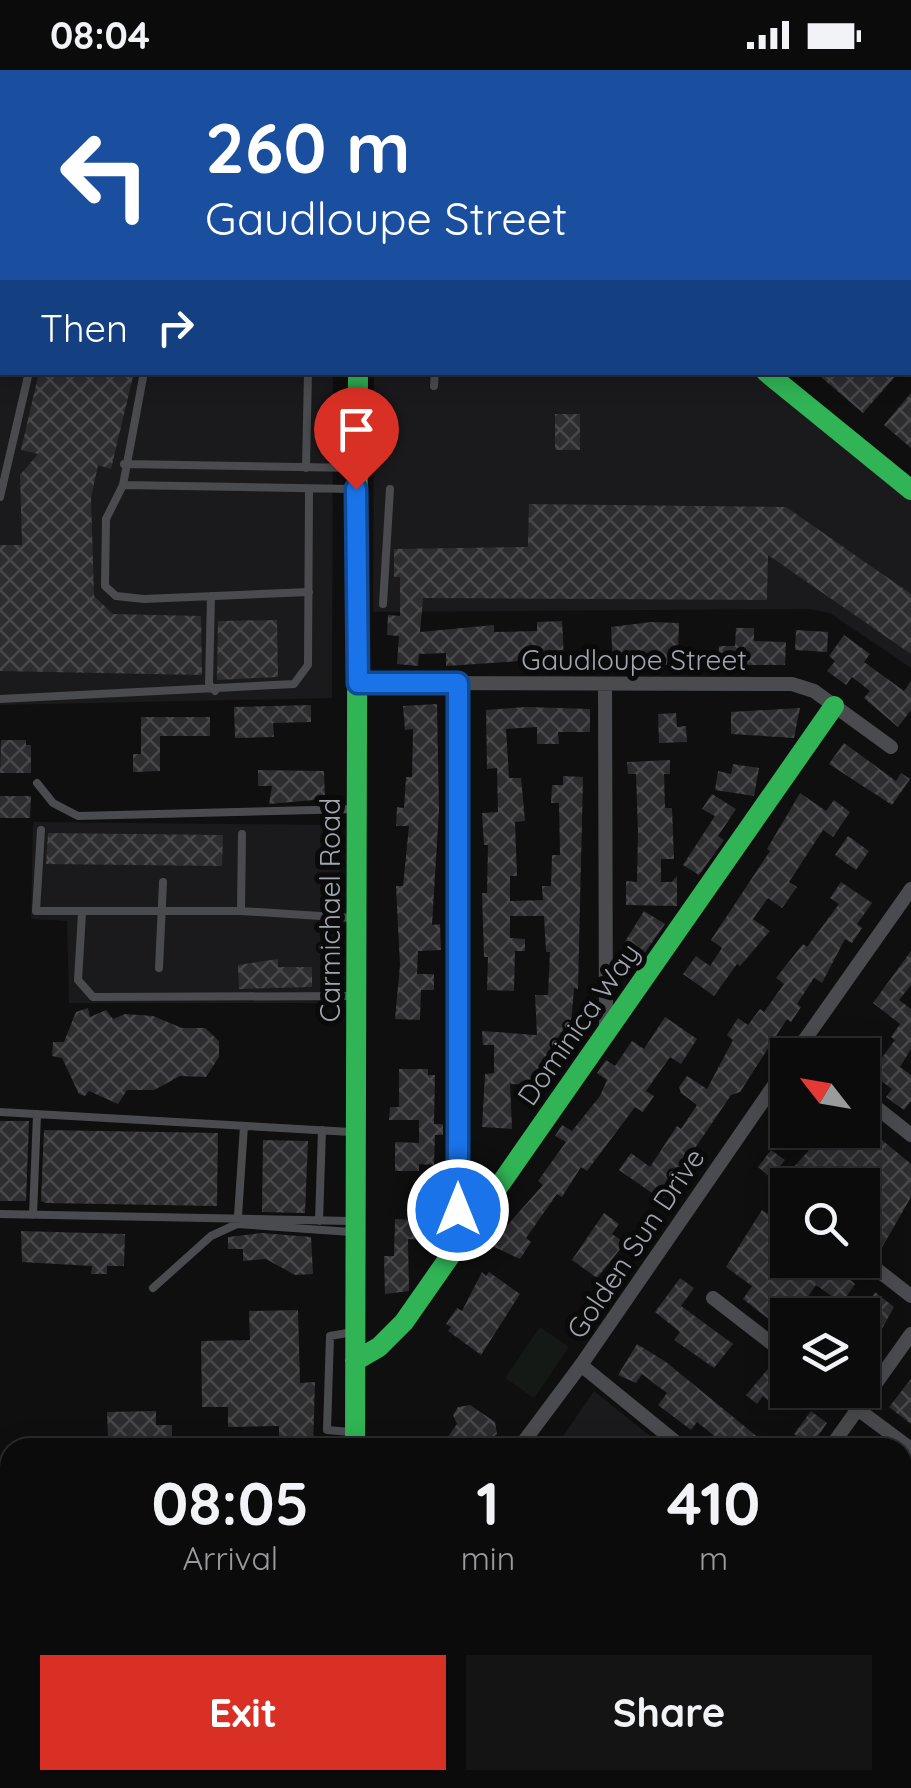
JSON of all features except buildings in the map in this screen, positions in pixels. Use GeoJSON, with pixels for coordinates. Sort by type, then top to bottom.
{"type":"FeatureCollection","features":[{"type":"Feature","properties":{"kind":"main road","name":"Carmichael Road"},"geometry":{"type":"LineString","coordinates":[[355,1438],[358,375]]}},
{"type":"Feature","properties":{"kind":"main road"},"geometry":{"type":"LineString","coordinates":[[770,375],[911,490]]}},
{"type":"Feature","properties":{"kind":"main road","name":"Dominica Way"},"geometry":{"type":"LineString","coordinates":[[355,1361],[400,1327],[458,1248],[834,706]]}},
{"type":"Feature","properties":{"kind":"street","name":"Gaudloupe Street"},"geometry":{"type":"LineString","coordinates":[[358,683],[792,684],[814,691],[891,747]]}},
{"type":"Feature","properties":{"kind":"street"},"geometry":{"type":"LineString","coordinates":[[458,683],[458,1248]]}},
{"type":"Feature","properties":{"kind":"street"},"geometry":{"type":"LineString","coordinates":[[604,686],[606,1031]]}},
{"type":"Feature","properties":{"kind":"street"},"geometry":{"type":"LineString","coordinates":[[806,1038],[911,889]]}},
{"type":"Feature","properties":{"kind":"street","name":"Golden Sun Drive"},"geometry":{"type":"LineString","coordinates":[[527,1438],[581,1366],[770,1091]]}},
{"type":"Feature","properties":{"kind":"street"},"geometry":{"type":"LineString","coordinates":[[880,1110],[911,1135]]}},
{"type":"Feature","properties":{"kind":"street"},"geometry":{"type":"LineString","coordinates":[[880,1272],[911,1296]]}},
{"type":"Feature","properties":{"kind":"street"},"geometry":{"type":"LineString","coordinates":[[713,1298],[770,1342]]}},
{"type":"Feature","properties":{"kind":"street"},"geometry":{"type":"LineString","coordinates":[[837,1438],[911,1334]]}},
{"type":"Feature","properties":{"kind":"street"},"geometry":{"type":"LineString","coordinates":[[581,1366],[670,1438]]}},
{"type":"Feature","properties":{"kind":"street"},"geometry":{"type":"LineString","coordinates":[[855,1408],[896,1438]]}},
{"type":"Feature","properties":{"kind":"lane"},"geometry":{"type":"LineString","coordinates":[[0,496],[28,375]]}},
{"type":"Feature","properties":{"kind":"lane"},"geometry":{"type":"LineString","coordinates":[[143,375],[123,484],[106,519],[105,586],[116,596],[144,599],[309,592]]}},
{"type":"Feature","properties":{"kind":"lane"},"geometry":{"type":"LineString","coordinates":[[306,468],[308,375]]}},
{"type":"Feature","properties":{"kind":"lane"},"geometry":{"type":"LineString","coordinates":[[434,386],[435,375]]}},
{"type":"Feature","properties":{"kind":"lane"},"geometry":{"type":"LineString","coordinates":[[124,464],[306,468],[357,478]]}},
{"type":"Feature","properties":{"kind":"lane"},"geometry":{"type":"LineString","coordinates":[[123,484],[309,490],[357,478]]}},
{"type":"Feature","properties":{"kind":"lane"},"geometry":{"type":"LineString","coordinates":[[383,604],[390,489]]}},
{"type":"Feature","properties":{"kind":"lane"},"geometry":{"type":"LineString","coordinates":[[0,699],[278,688],[303,676],[308,665],[309,490]]}},
{"type":"Feature","properties":{"kind":"lane"},"geometry":{"type":"LineString","coordinates":[[211,596],[209,684],[214,691]]}},
{"type":"Feature","properties":{"kind":"lane"},"geometry":{"type":"LineString","coordinates":[[37,783],[54,803],[78,816],[356,809]]}},
{"type":"Feature","properties":{"kind":"lane"},"geometry":{"type":"LineString","coordinates":[[41,830],[36,911],[240,911],[356,918]]}},
{"type":"Feature","properties":{"kind":"lane"},"geometry":{"type":"LineString","coordinates":[[240,911],[242,834]]}},
{"type":"Feature","properties":{"kind":"lane"},"geometry":{"type":"LineString","coordinates":[[159,968],[163,882]]}},
{"type":"Feature","properties":{"kind":"lane"},"geometry":{"type":"LineString","coordinates":[[82,912],[78,980],[93,997],[356,996]]}},
{"type":"Feature","properties":{"kind":"lane"},"geometry":{"type":"LineString","coordinates":[[0,1112],[356,1132]]}},
{"type":"Feature","properties":{"kind":"lane"},"geometry":{"type":"LineString","coordinates":[[33,1215],[37,1114]]}},
{"type":"Feature","properties":{"kind":"lane"},"geometry":{"type":"LineString","coordinates":[[238,1216],[244,1126]]}},
{"type":"Feature","properties":{"kind":"lane"},"geometry":{"type":"LineString","coordinates":[[319,1221],[322,1130]]}},
{"type":"Feature","properties":{"kind":"lane"},"geometry":{"type":"LineString","coordinates":[[0,1214],[238,1216],[355,1227]]}},
{"type":"Feature","properties":{"kind":"lane"},"geometry":{"type":"LineString","coordinates":[[153,1288],[211,1236],[237,1224],[355,1227]]}},
{"type":"Feature","properties":{"kind":"lane"},"geometry":{"type":"LineString","coordinates":[[349,1438],[327,1430],[330,1336],[355,1332]]}},
{"type":"Feature","properties":{"kind":"shaded area"},"geometry":{"type":"Polygon","coordinates":[[[0,375],[333,375],[332,698],[0,705],[0,375]]]}},
{"type":"Feature","properties":{"kind":"shaded area"},"geometry":{"type":"Polygon","coordinates":[[[374,375],[761,375],[911,495],[911,668],[830,613],[808,609],[373,612],[374,375]]]}},
{"type":"Feature","properties":{"kind":"shaded area"},"geometry":{"type":"Polygon","coordinates":[[[33,822],[340,825],[337,1003],[69,1003],[67,921],[31,919],[33,822]]]}},
{"type":"Feature","properties":{"kind":"shaded area"},"geometry":{"type":"Polygon","coordinates":[[[540,1327],[569,1347],[534,1398],[505,1378],[540,1327]]]}},
{"type":"Feature","properties":{"kind":"shaded area"},"geometry":{"type":"Polygon","coordinates":[[[594,1391],[653,1438],[562,1438],[594,1391]]]}},
{"type":"Feature","properties":{"kind":"traffic: fast"},"geometry":{"type":"LineString","coordinates":[[355,1438],[358,375]]}},
{"type":"Feature","properties":{"kind":"traffic: fast"},"geometry":{"type":"LineString","coordinates":[[770,375],[911,490]]}},
{"type":"Feature","properties":{"kind":"traffic: fast"},"geometry":{"type":"LineString","coordinates":[[355,1361],[379,1347],[404,1322],[834,706]]}},
{"type":"Feature","properties":{"kind":"route"},"geometry":{"type":"LineString","coordinates":[[356,489],[358,683],[458,683],[458,1210]]}}]}
